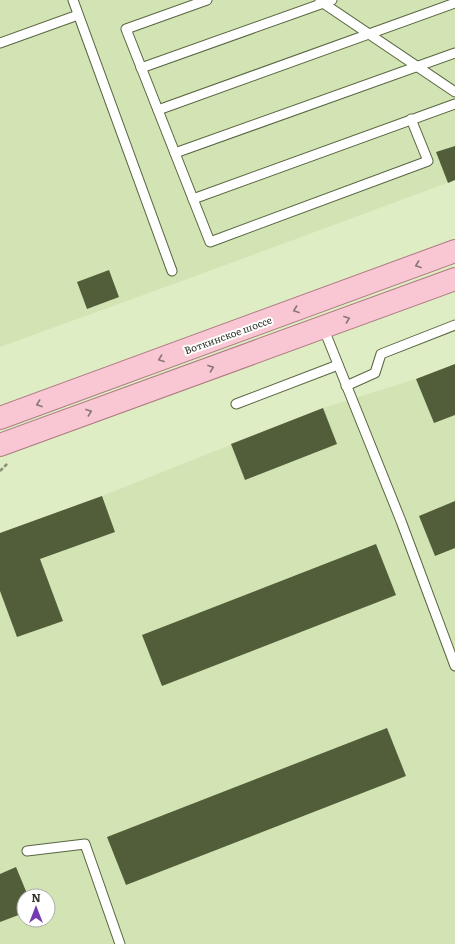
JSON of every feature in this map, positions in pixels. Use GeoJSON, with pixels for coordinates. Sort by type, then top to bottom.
{"type":"FeatureCollection","features":[{"type":"Feature","properties":{"kind":"main road","name":"Воткинское шоссе"},"geometry":{"type":"LineString","coordinates":[[0,418],[455,251]]}},
{"type":"Feature","properties":{"kind":"main road"},"geometry":{"type":"LineString","coordinates":[[0,445],[455,279]]}},
{"type":"Feature","properties":{"kind":"lane"},"geometry":{"type":"LineString","coordinates":[[73,0],[172,271]]}},
{"type":"Feature","properties":{"kind":"lane"},"geometry":{"type":"LineString","coordinates":[[207,0],[126,29],[210,242],[428,162],[411,120]]}},
{"type":"Feature","properties":{"kind":"lane"},"geometry":{"type":"LineString","coordinates":[[141,68],[325,1],[370,34],[455,92]]}},
{"type":"Feature","properties":{"kind":"lane"},"geometry":{"type":"LineString","coordinates":[[158,110],[455,3]]}},
{"type":"Feature","properties":{"kind":"lane"},"geometry":{"type":"LineString","coordinates":[[0,43],[78,15]]}},
{"type":"Feature","properties":{"kind":"lane"},"geometry":{"type":"LineString","coordinates":[[175,154],[455,53]]}},
{"type":"Feature","properties":{"kind":"lane"},"geometry":{"type":"LineString","coordinates":[[193,199],[455,104]]}},
{"type":"Feature","properties":{"kind":"lane"},"geometry":{"type":"LineString","coordinates":[[346,386],[375,373],[381,354],[455,325]]}},
{"type":"Feature","properties":{"kind":"lane"},"geometry":{"type":"LineString","coordinates":[[323,327],[403,528],[455,666]]}},
{"type":"Feature","properties":{"kind":"lane"},"geometry":{"type":"LineString","coordinates":[[236,404],[338,365]]}},
{"type":"Feature","properties":{"kind":"lane"},"geometry":{"type":"LineString","coordinates":[[27,851],[85,844],[120,944]]}},
{"type":"Feature","properties":{"kind":"shaded area"},"geometry":{"type":"Polygon","coordinates":[[[0,0],[455,0],[455,180],[0,347],[0,0]]]}},
{"type":"Feature","properties":{"kind":"shaded area"},"geometry":{"type":"Polygon","coordinates":[[[455,364],[455,944],[0,944],[0,533],[102,496],[323,408],[416,379],[455,364]]]}},
{"type":"Feature","properties":{"kind":"building"},"geometry":{"type":"Polygon","coordinates":[[[455,146],[455,180],[448,183],[436,152],[455,146]]]}},
{"type":"Feature","properties":{"kind":"building"},"geometry":{"type":"Polygon","coordinates":[[[109,270],[119,297],[87,309],[77,282],[109,270]]]}},
{"type":"Feature","properties":{"kind":"building"},"geometry":{"type":"Polygon","coordinates":[[[455,364],[455,415],[434,423],[416,379],[455,364]]]}},
{"type":"Feature","properties":{"kind":"building"},"geometry":{"type":"Polygon","coordinates":[[[323,408],[337,444],[245,480],[231,444],[323,408]]]}},
{"type":"Feature","properties":{"kind":"building"},"geometry":{"type":"Polygon","coordinates":[[[102,496],[115,532],[40,559],[63,621],[17,637],[0,591],[0,533],[102,496]]]}},
{"type":"Feature","properties":{"kind":"building"},"geometry":{"type":"Polygon","coordinates":[[[455,501],[455,548],[435,556],[419,516],[455,501]]]}},
{"type":"Feature","properties":{"kind":"building"},"geometry":{"type":"Polygon","coordinates":[[[376,544],[396,595],[162,686],[142,635],[376,544]]]}},
{"type":"Feature","properties":{"kind":"building"},"geometry":{"type":"Polygon","coordinates":[[[387,728],[406,776],[126,885],[107,837],[387,728]]]}},
{"type":"Feature","properties":{"kind":"building"},"geometry":{"type":"Polygon","coordinates":[[[16,867],[25,888],[16,888],[16,916],[0,922],[0,874],[16,867]]]}}]}
